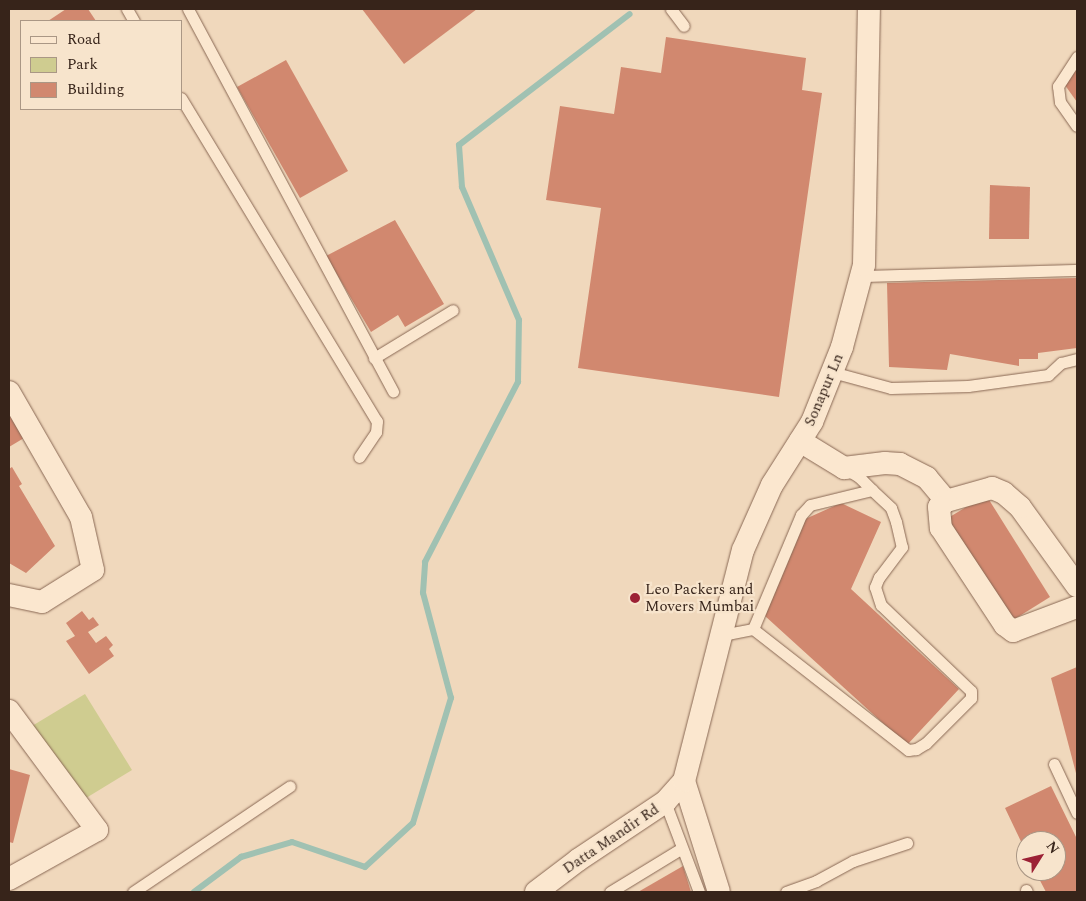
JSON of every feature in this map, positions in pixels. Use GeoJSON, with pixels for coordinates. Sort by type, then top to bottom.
{"type":"FeatureCollection","features":[{"type":"Feature","properties":{"kind":"street","name":"Sonapur Ln"},"geometry":{"type":"LineString","coordinates":[[684,781],[742,550],[772,485],[812,422],[832,372],[864,265],[870,9]]}},
{"type":"Feature","properties":{"kind":"street"},"geometry":{"type":"LineString","coordinates":[[9,392],[81,517],[93,570],[42,602],[9,595]]}},
{"type":"Feature","properties":{"kind":"street"},"geometry":{"type":"LineString","coordinates":[[800,441],[844,468],[885,462],[900,464],[926,478],[946,501]]}},
{"type":"Feature","properties":{"kind":"street"},"geometry":{"type":"LineString","coordinates":[[1077,586],[1020,507],[1004,493],[992,488],[946,501],[939,507],[941,528],[1005,625],[1013,630],[1021,630],[1077,607]]}},
{"type":"Feature","properties":{"kind":"street"},"geometry":{"type":"LineString","coordinates":[[9,711],[97,830],[9,879]]}},
{"type":"Feature","properties":{"kind":"street"},"geometry":{"type":"LineString","coordinates":[[684,781],[719,892]]}},
{"type":"Feature","properties":{"kind":"street","name":"Datta Mandir Rd"},"geometry":{"type":"LineString","coordinates":[[536,892],[578,860],[665,802],[684,781]]}},
{"type":"Feature","properties":{"kind":"lane"},"geometry":{"type":"LineString","coordinates":[[127,9],[133,20]]}},
{"type":"Feature","properties":{"kind":"lane"},"geometry":{"type":"LineString","coordinates":[[188,9],[393,392]]}},
{"type":"Feature","properties":{"kind":"lane"},"geometry":{"type":"LineString","coordinates":[[671,9],[684,26]]}},
{"type":"Feature","properties":{"kind":"lane"},"geometry":{"type":"LineString","coordinates":[[1077,57],[1058,86],[1060,102],[1077,126]]}},
{"type":"Feature","properties":{"kind":"lane"},"geometry":{"type":"LineString","coordinates":[[182,100],[377,421],[376,432],[359,457]]}},
{"type":"Feature","properties":{"kind":"lane"},"geometry":{"type":"LineString","coordinates":[[861,276],[1077,270]]}},
{"type":"Feature","properties":{"kind":"lane"},"geometry":{"type":"LineString","coordinates":[[374,358],[453,310]]}},
{"type":"Feature","properties":{"kind":"lane"},"geometry":{"type":"LineString","coordinates":[[832,372],[891,388],[968,386],[1048,374],[1061,363],[1077,359]]}},
{"type":"Feature","properties":{"kind":"lane"},"geometry":{"type":"LineString","coordinates":[[722,635],[753,629],[908,750],[926,743],[971,698],[968,685],[881,604],[875,587],[879,577],[902,547],[891,508],[844,468]]}},
{"type":"Feature","properties":{"kind":"lane"},"geometry":{"type":"LineString","coordinates":[[753,629],[801,515],[810,505],[872,490]]}},
{"type":"Feature","properties":{"kind":"lane"},"geometry":{"type":"LineString","coordinates":[[1054,764],[1077,813]]}},
{"type":"Feature","properties":{"kind":"lane"},"geometry":{"type":"LineString","coordinates":[[133,892],[290,786]]}},
{"type":"Feature","properties":{"kind":"lane"},"geometry":{"type":"LineString","coordinates":[[665,802],[699,892]]}},
{"type":"Feature","properties":{"kind":"lane"},"geometry":{"type":"LineString","coordinates":[[786,892],[816,881],[853,861],[907,843]]}},
{"type":"Feature","properties":{"kind":"lane"},"geometry":{"type":"LineString","coordinates":[[610,892],[682,848]]}},
{"type":"Feature","properties":{"kind":"green space"},"geometry":{"type":"Polygon","coordinates":[[[85,694],[132,770],[73,806],[27,729],[85,694]]]}},
{"type":"Feature","properties":{"kind":"building"},"geometry":{"type":"Polygon","coordinates":[[[66,9],[88,9],[95,20],[50,20],[66,9]]]}},
{"type":"Feature","properties":{"kind":"building"},"geometry":{"type":"Polygon","coordinates":[[[362,9],[477,9],[404,64],[362,9]]]}},
{"type":"Feature","properties":{"kind":"building"},"geometry":{"type":"Polygon","coordinates":[[[666,37],[806,58],[802,90],[822,93],[779,397],[578,368],[601,208],[546,200],[560,106],[614,114],[621,67],[661,73],[666,37]]]}},
{"type":"Feature","properties":{"kind":"building"},"geometry":{"type":"Polygon","coordinates":[[[286,60],[348,171],[300,198],[237,87],[286,60]]]}},
{"type":"Feature","properties":{"kind":"building"},"geometry":{"type":"Polygon","coordinates":[[[1077,70],[1077,102],[1062,81],[1077,70]]]}},
{"type":"Feature","properties":{"kind":"building"},"geometry":{"type":"Polygon","coordinates":[[[990,185],[1030,187],[1029,239],[989,239],[990,185]]]}},
{"type":"Feature","properties":{"kind":"building"},"geometry":{"type":"Polygon","coordinates":[[[395,220],[444,304],[405,327],[398,315],[371,332],[326,256],[395,220]]]}},
{"type":"Feature","properties":{"kind":"building"},"geometry":{"type":"Polygon","coordinates":[[[1077,278],[1077,348],[1038,353],[1038,359],[1019,359],[1019,366],[950,354],[947,370],[889,367],[887,283],[1077,278]]]}},
{"type":"Feature","properties":{"kind":"building"},"geometry":{"type":"Polygon","coordinates":[[[9,412],[24,438],[9,447],[9,412]]]}},
{"type":"Feature","properties":{"kind":"building"},"geometry":{"type":"Polygon","coordinates":[[[12,467],[22,484],[19,486],[55,546],[26,573],[9,563],[9,469],[12,467]]]}},
{"type":"Feature","properties":{"kind":"building"},"geometry":{"type":"Polygon","coordinates":[[[986,495],[1050,597],[1010,622],[948,518],[986,495]]]}},
{"type":"Feature","properties":{"kind":"building"},"geometry":{"type":"Polygon","coordinates":[[[841,503],[881,522],[851,589],[959,689],[907,745],[765,616],[803,520],[841,503]]]}},
{"type":"Feature","properties":{"kind":"building"},"geometry":{"type":"Polygon","coordinates":[[[82,611],[89,620],[93,617],[99,625],[88,632],[96,643],[106,636],[113,645],[109,649],[114,656],[89,674],[66,641],[75,636],[66,623],[82,611]]]}},
{"type":"Feature","properties":{"kind":"building"},"geometry":{"type":"Polygon","coordinates":[[[1077,667],[1077,777],[1051,678],[1077,667]]]}},
{"type":"Feature","properties":{"kind":"building"},"geometry":{"type":"Polygon","coordinates":[[[9,769],[30,775],[13,843],[9,842],[9,769]]]}},
{"type":"Feature","properties":{"kind":"building"},"geometry":{"type":"Polygon","coordinates":[[[1051,786],[1077,839],[1077,892],[1046,892],[1040,881],[1066,881],[1066,831],[1016,831],[1005,808],[1051,786]]]}},
{"type":"Feature","properties":{"kind":"building"},"geometry":{"type":"Polygon","coordinates":[[[683,866],[691,892],[638,892],[683,866]]]}},
{"type":"Feature","properties":{"kind":"waterway"},"geometry":{"type":"LineString","coordinates":[[194,892],[241,857],[292,842],[365,867],[413,823],[451,698],[423,593],[425,562],[518,382],[519,320],[462,187],[459,145],[630,14]]}},
{"type":"Feature","properties":{"kind":"place","name":"Leo Packers and Movers Mumbai"},"geometry":{"type":"Point","coordinates":[635,598]}}]}
